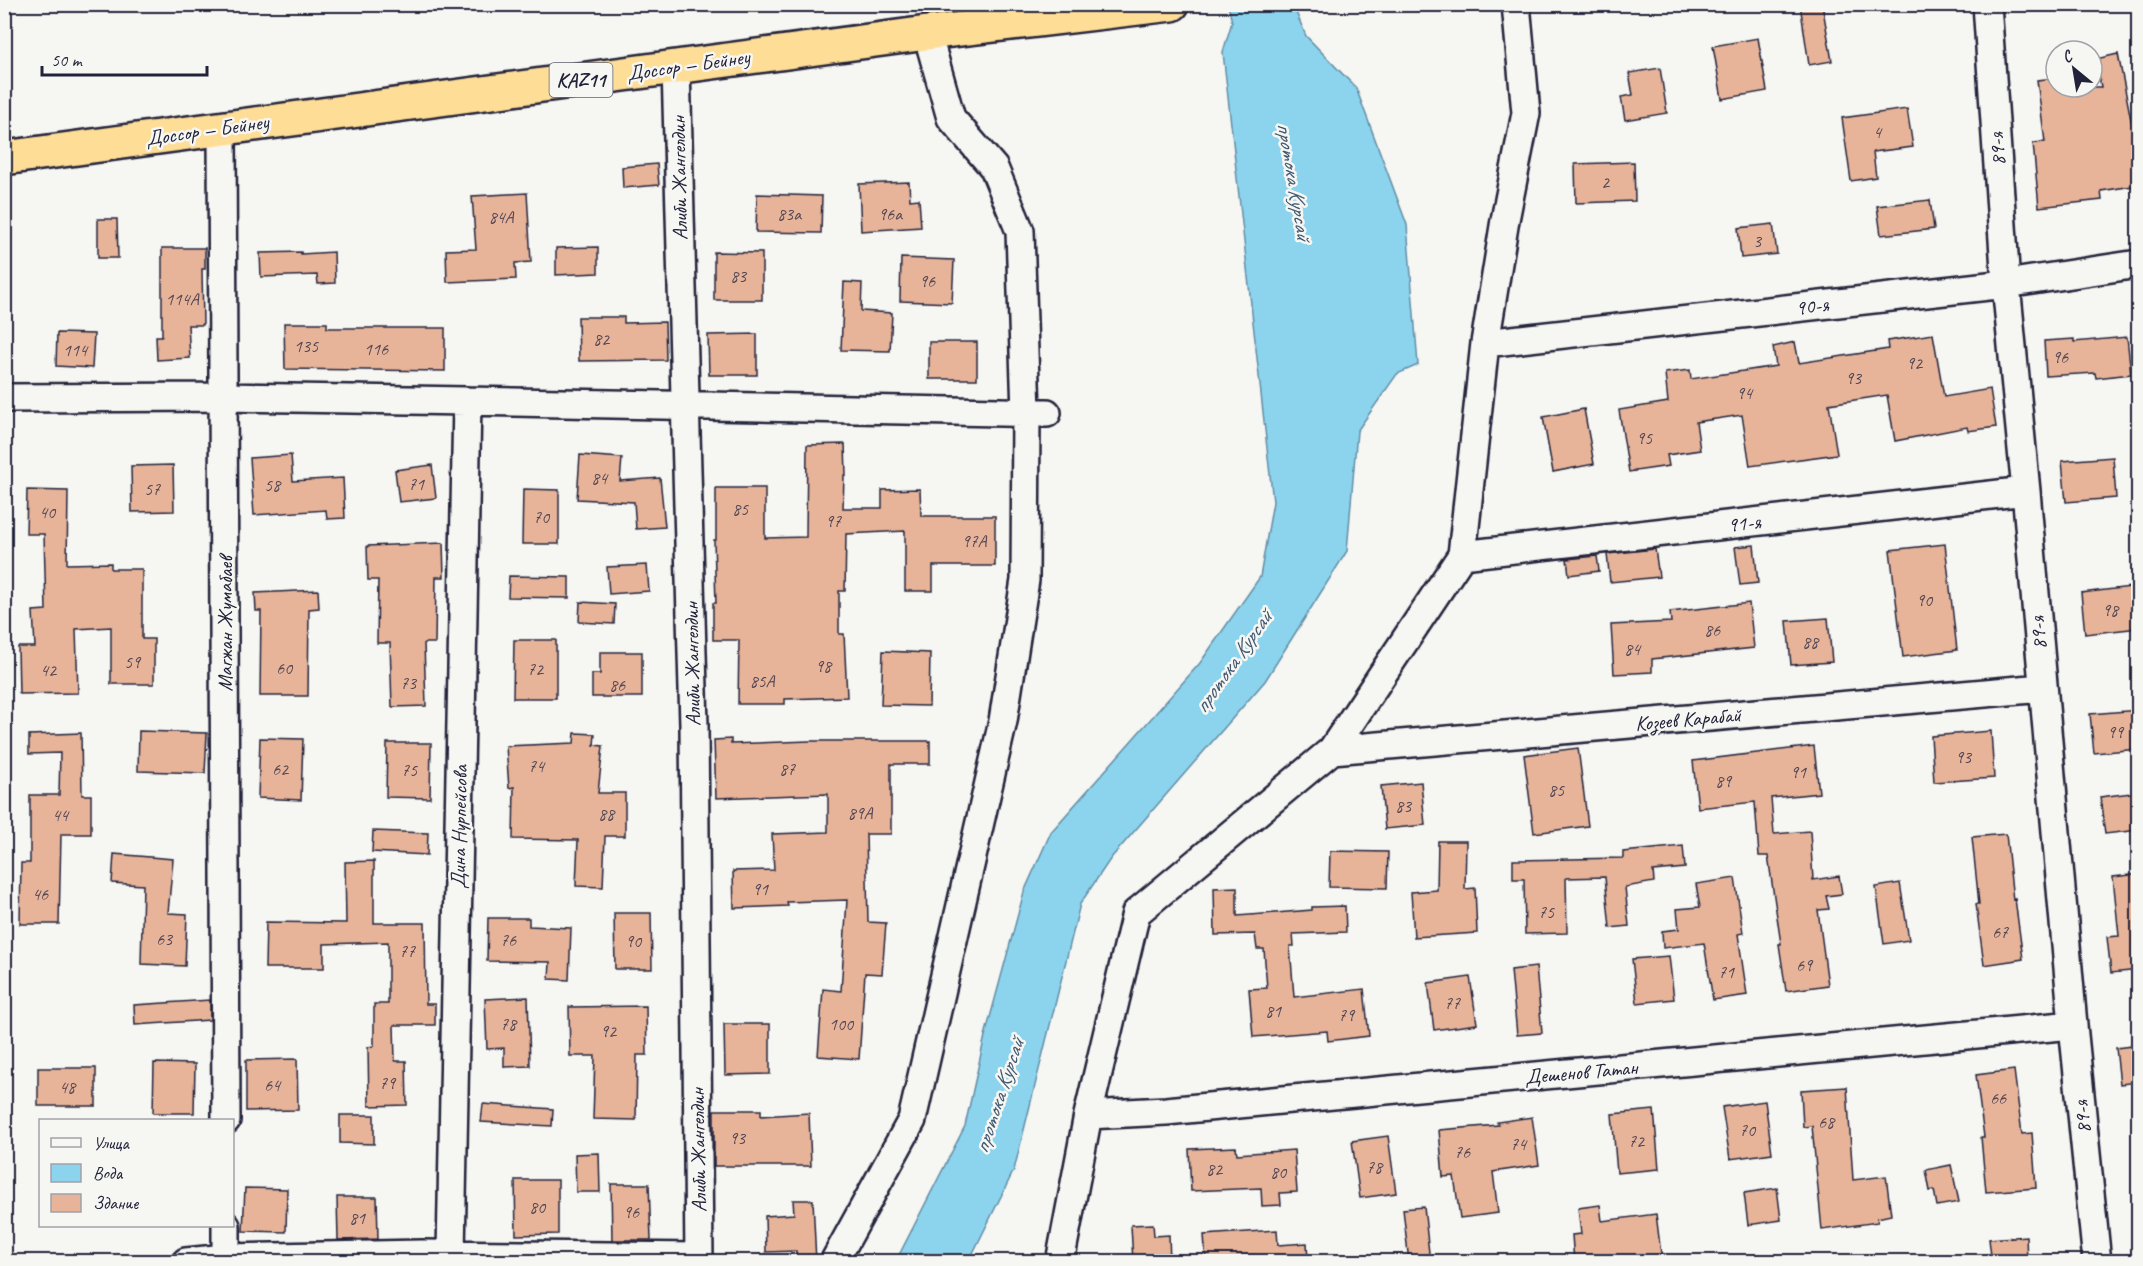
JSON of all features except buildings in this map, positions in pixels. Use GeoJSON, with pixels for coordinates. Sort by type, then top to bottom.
{"type":"FeatureCollection","features":[{"type":"Feature","properties":{"kind":"highway","name":"Доссор — Бейнеу"},"geometry":{"type":"LineString","coordinates":[[4,158],[927,33],[1165,5]]}},
{"type":"Feature","properties":{"kind":"street"},"geometry":{"type":"LineString","coordinates":[[1060,1262],[1088,1115],[1136,913],[1332,750],[1462,555],[1485,343],[1505,220],[1526,113],[1516,4]]}},
{"type":"Feature","properties":{"kind":"street","name":"89-я"},"geometry":{"type":"LineString","coordinates":[[1987,4],[2006,284],[2073,1025],[2097,1262]]}},
{"type":"Feature","properties":{"kind":"street"},"geometry":{"type":"LineString","coordinates":[[834,1262],[912,1120],[1002,721],[1025,580],[1037,412],[1020,231],[994,168],[951,118],[927,33]]}},
{"type":"Feature","properties":{"kind":"street","name":"Алиби Жангелдин"},"geometry":{"type":"LineString","coordinates":[[676,67],[694,726],[699,1259]]}},
{"type":"Feature","properties":{"kind":"street","name":"Магжан Жумабаев"},"geometry":{"type":"LineString","coordinates":[[222,128],[225,397],[226,1119]]}},
{"type":"Feature","properties":{"kind":"street","name":"90-я"},"geometry":{"type":"LineString","coordinates":[[1485,343],[2006,284],[2139,264]]}},
{"type":"Feature","properties":{"kind":"street"},"geometry":{"type":"LineString","coordinates":[[4,398],[225,397],[467,400],[1037,412]]}},
{"type":"Feature","properties":{"kind":"street","name":"Дина Нурпейсова"},"geometry":{"type":"LineString","coordinates":[[451,1254],[467,400]]}},
{"type":"Feature","properties":{"kind":"street","name":"91-я"},"geometry":{"type":"LineString","coordinates":[[1462,555],[2026,491]]}},
{"type":"Feature","properties":{"kind":"street","name":"Козеев Карабай"},"geometry":{"type":"LineString","coordinates":[[1332,750],[2043,688]]}},
{"type":"Feature","properties":{"kind":"street","name":"Дешенов Татан"},"geometry":{"type":"LineString","coordinates":[[1088,1115],[1178,1110],[2073,1025]]}},
{"type":"Feature","properties":{"kind":"street"},"geometry":{"type":"LineString","coordinates":[[226,1227],[226,1258]]}},
{"type":"Feature","properties":{"kind":"street"},"geometry":{"type":"LineString","coordinates":[[186,1262],[226,1258],[422,1258],[451,1254],[699,1259]]}},
{"type":"Feature","properties":{"kind":"water","name":"протока Курсай"},"geometry":{"type":"Polygon","coordinates":[[[1228,5],[1293,5],[1306,36],[1356,88],[1407,225],[1418,365],[1397,374],[1357,431],[1347,551],[1265,681],[1111,858],[1080,904],[1014,1170],[969,1261],[896,1261],[965,1126],[985,1036],[1024,892],[1051,832],[1200,663],[1260,577],[1273,502],[1223,52],[1232,22],[1228,5]]]}}]}
